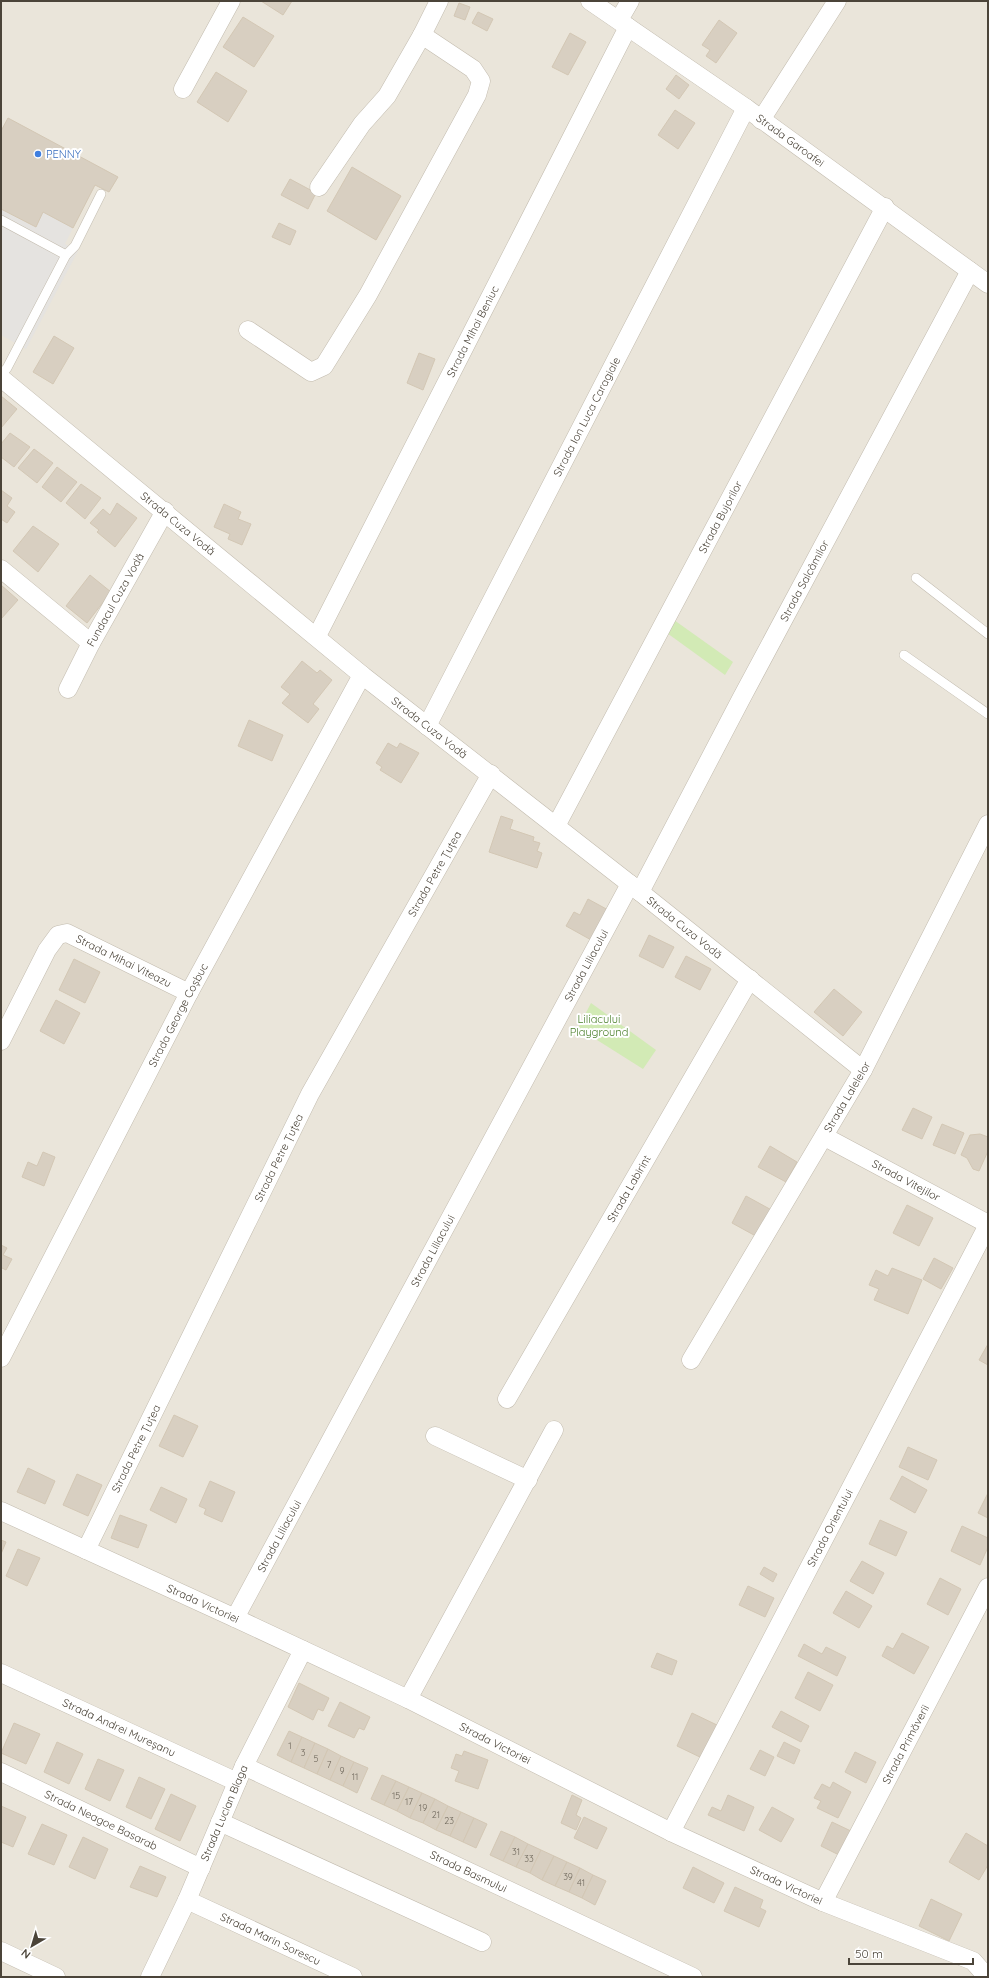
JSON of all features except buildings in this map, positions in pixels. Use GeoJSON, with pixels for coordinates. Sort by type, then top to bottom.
{"type":"FeatureCollection","features":[{"type":"Feature","properties":{"kind":"street"},"geometry":{"type":"LineString","coordinates":[[183,89],[231,1]]}},
{"type":"Feature","properties":{"kind":"street"},"geometry":{"type":"LineString","coordinates":[[319,187],[362,124],[387,96],[422,35],[439,1]]}},
{"type":"Feature","properties":{"kind":"street","name":"Strada Garoafei"},"geometry":{"type":"LineString","coordinates":[[590,1],[746,108],[885,207],[988,284]]}},
{"type":"Feature","properties":{"kind":"street","name":"Strada Mihai Beniuc"},"geometry":{"type":"LineString","coordinates":[[317,636],[623,23],[630,1]]}},
{"type":"Feature","properties":{"kind":"street"},"geometry":{"type":"LineString","coordinates":[[761,120],[837,1]]}},
{"type":"Feature","properties":{"kind":"street"},"geometry":{"type":"LineString","coordinates":[[248,330],[311,372],[324,366],[368,295],[477,95],[481,81],[474,69],[422,35]]}},
{"type":"Feature","properties":{"kind":"street","name":"Strada Ion Luca Caragiale"},"geometry":{"type":"LineString","coordinates":[[427,726],[746,108]]}},
{"type":"Feature","properties":{"kind":"street","name":"Strada Bujorilor"},"geometry":{"type":"LineString","coordinates":[[556,826],[885,207]]}},
{"type":"Feature","properties":{"kind":"street","name":"Strada Salcâmilor"},"geometry":{"type":"LineString","coordinates":[[635,888],[745,692],[970,271]]}},
{"type":"Feature","properties":{"kind":"street","name":"Strada Cuza Vodă"},"geometry":{"type":"LineString","coordinates":[[1,378],[317,636],[362,675],[491,774],[863,1070]]}},
{"type":"Feature","properties":{"kind":"street","name":"Fundacul Cuza Vodă"},"geometry":{"type":"LineString","coordinates":[[68,690],[91,643],[165,511]]}},
{"type":"Feature","properties":{"kind":"street"},"geometry":{"type":"LineString","coordinates":[[1,569],[91,643]]}},
{"type":"Feature","properties":{"kind":"street","name":"Strada George Coșbuc"},"geometry":{"type":"LineString","coordinates":[[1,1358],[189,993],[362,675]]}},
{"type":"Feature","properties":{"kind":"street","name":"Strada Petre Țuțea"},"geometry":{"type":"LineString","coordinates":[[86,1550],[310,1094],[491,774]]}},
{"type":"Feature","properties":{"kind":"street","name":"Strada Lalelelor"},"geometry":{"type":"LineString","coordinates":[[691,1360],[825,1137],[863,1070],[988,824]]}},
{"type":"Feature","properties":{"kind":"street","name":"Strada Liliacului"},"geometry":{"type":"LineString","coordinates":[[235,1618],[635,888]]}},
{"type":"Feature","properties":{"kind":"street","name":"Strada Mihai Viteazu"},"geometry":{"type":"LineString","coordinates":[[1,1041],[47,950],[58,935],[67,934],[189,993]]}},
{"type":"Feature","properties":{"kind":"street","name":"Strada Labirint"},"geometry":{"type":"LineString","coordinates":[[507,1399],[750,979]]}},
{"type":"Feature","properties":{"kind":"street","name":"Strada Vitejilor"},"geometry":{"type":"LineString","coordinates":[[825,1137],[988,1225]]}},
{"type":"Feature","properties":{"kind":"street","name":"Strada Orientului"},"geometry":{"type":"LineString","coordinates":[[671,1832],[988,1225]]}},
{"type":"Feature","properties":{"kind":"street"},"geometry":{"type":"LineString","coordinates":[[408,1700],[554,1430]]}},
{"type":"Feature","properties":{"kind":"street"},"geometry":{"type":"LineString","coordinates":[[436,1436],[528,1480]]}},
{"type":"Feature","properties":{"kind":"street","name":"Strada Victoriei"},"geometry":{"type":"LineString","coordinates":[[1,1511],[235,1618],[408,1700],[671,1832],[823,1902],[973,1961],[986,1975]]}},
{"type":"Feature","properties":{"kind":"street","name":"Strada Primăverii"},"geometry":{"type":"LineString","coordinates":[[823,1902],[988,1588]]}},
{"type":"Feature","properties":{"kind":"street","name":"Strada Lucian Blaga"},"geometry":{"type":"LineString","coordinates":[[150,1977],[187,1900],[244,1766],[303,1650]]}},
{"type":"Feature","properties":{"kind":"street","name":"Strada Andrei Mureșanu"},"geometry":{"type":"LineString","coordinates":[[1,1673],[237,1782]]}},
{"type":"Feature","properties":{"kind":"street","name":"Strada Basmului"},"geometry":{"type":"LineString","coordinates":[[244,1766],[693,1977]]}},
{"type":"Feature","properties":{"kind":"street","name":"Strada Neagoe Basarab"},"geometry":{"type":"LineString","coordinates":[[1,1772],[201,1868]]}},
{"type":"Feature","properties":{"kind":"street"},"geometry":{"type":"LineString","coordinates":[[220,1822],[482,1942]]}},
{"type":"Feature","properties":{"kind":"street","name":"Strada Marin Sorescu"},"geometry":{"type":"LineString","coordinates":[[187,1900],[353,1977]]}},
{"type":"Feature","properties":{"kind":"street"},"geometry":{"type":"LineString","coordinates":[[1,1951],[56,1977]]}},
{"type":"Feature","properties":{"kind":"lane"},"geometry":{"type":"LineString","coordinates":[[1,375],[7,368],[66,255],[75,246],[100,194]]}},
{"type":"Feature","properties":{"kind":"lane"},"geometry":{"type":"LineString","coordinates":[[1,220],[66,255]]}},
{"type":"Feature","properties":{"kind":"lane"},"geometry":{"type":"LineString","coordinates":[[916,578],[988,634]]}},
{"type":"Feature","properties":{"kind":"lane"},"geometry":{"type":"LineString","coordinates":[[904,655],[988,714]]}},
{"type":"Feature","properties":{"kind":"shaded area"},"geometry":{"type":"Polygon","coordinates":[[[1,1],[988,1],[988,1977],[1,1977],[1,1]]]}},
{"type":"Feature","properties":{"kind":"shaded area"},"geometry":{"type":"Polygon","coordinates":[[[1,209],[35,227],[43,212],[73,228],[65,244],[78,251],[26,349],[1,335],[1,209]]]}},
{"type":"Feature","properties":{"kind":"green space"},"geometry":{"type":"Polygon","coordinates":[[[674,620],[733,662],[725,675],[667,633],[674,620]]]}},
{"type":"Feature","properties":{"kind":"green space","name":"Liliacului Playground"},"geometry":{"type":"Polygon","coordinates":[[[591,1003],[656,1050],[643,1069],[578,1028],[591,1003]]]}},
{"type":"Feature","properties":{"kind":"place","name":"PENNY"},"geometry":{"type":"Point","coordinates":[38,154]}}]}
